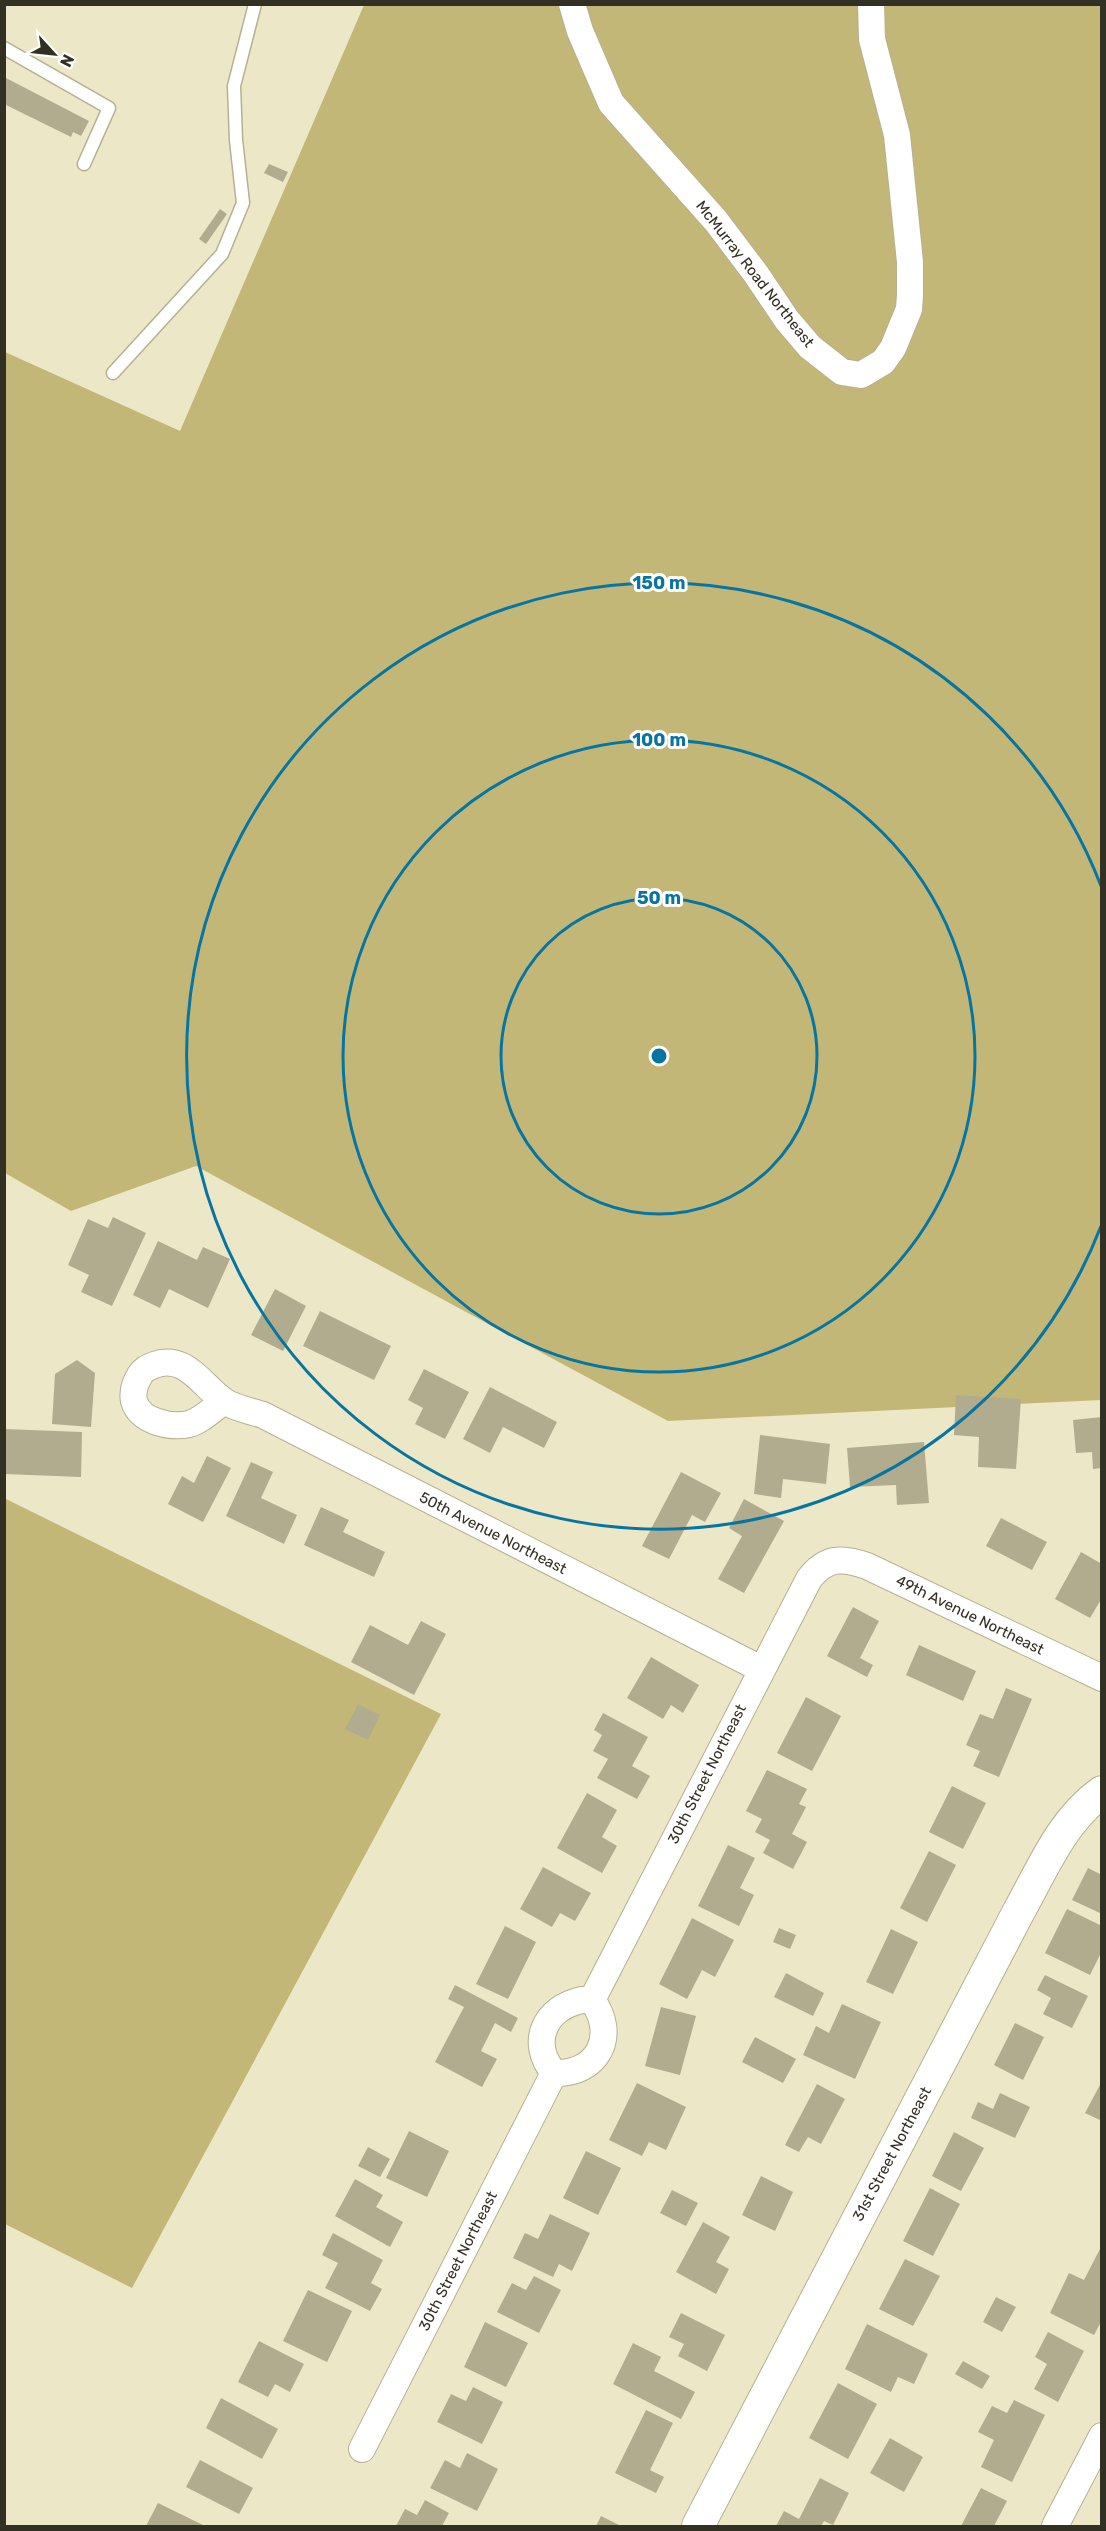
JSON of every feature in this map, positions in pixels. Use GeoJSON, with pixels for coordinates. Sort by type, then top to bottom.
{"type":"FeatureCollection","features":[{"type":"Feature","properties":{"kind":"street","name":"McMurray Road Northeast"},"geometry":{"type":"LineString","coordinates":[[572,4],[580,31],[611,103],[716,221],[787,320],[810,347],[842,372],[861,375],[883,362],[892,348],[909,309],[910,295],[909,250],[897,135],[872,39],[871,4]]}},
{"type":"Feature","properties":{"kind":"street","name":"50th Avenue Northeast"},"geometry":{"type":"LineString","coordinates":[[224,1401],[263,1416],[761,1670]]}},
{"type":"Feature","properties":{"kind":"street","name":"30th Street Northeast"},"geometry":{"type":"LineString","coordinates":[[592,2000],[808,1579],[821,1566],[836,1559]]}},
{"type":"Feature","properties":{"kind":"street","name":"49th Avenue Northeast"},"geometry":{"type":"LineString","coordinates":[[836,1559],[867,1566],[1101,1678]]}},
{"type":"Feature","properties":{"kind":"street","name":"31st Street Northeast"},"geometry":{"type":"LineString","coordinates":[[698,2526],[1019,1911],[1060,1838],[1079,1813],[1101,1792]]}},
{"type":"Feature","properties":{"kind":"street"},"geometry":{"type":"LineString","coordinates":[[592,2000],[603,2019],[603,2040],[599,2051],[593,2060],[576,2071],[555,2073],[548,2066],[542,2048],[542,2038],[548,2021],[554,2013],[572,2002],[592,2000]]}},
{"type":"Feature","properties":{"kind":"street","name":"30th Street Northeast"},"geometry":{"type":"LineString","coordinates":[[362,2449],[555,2073]]}},
{"type":"Feature","properties":{"kind":"street"},"geometry":{"type":"LineString","coordinates":[[1055,2526],[1101,2436]]}},
{"type":"Feature","properties":{"kind":"lane"},"geometry":{"type":"LineString","coordinates":[[113,373],[222,254],[243,203],[236,140],[234,86],[255,4]]}},
{"type":"Feature","properties":{"kind":"lane"},"geometry":{"type":"LineString","coordinates":[[4,48],[109,108],[84,164]]}},
{"type":"Feature","properties":{"kind":"shaded area"},"geometry":{"type":"Polygon","coordinates":[[[364,5],[1101,5],[1101,1400],[668,1421],[196,1166],[71,1211],[5,1173],[5,352],[180,431],[364,5]]]}},
{"type":"Feature","properties":{"kind":"shaded area"},"geometry":{"type":"Polygon","coordinates":[[[4,1498],[441,1714],[132,2288],[5,2224],[4,1498]]]}},
{"type":"Feature","properties":{"kind":"building"},"geometry":{"type":"Polygon","coordinates":[[[4,77],[89,121],[81,136],[73,132],[71,137],[4,104],[4,77]]]}},
{"type":"Feature","properties":{"kind":"building"},"geometry":{"type":"Polygon","coordinates":[[[269,164],[288,172],[283,182],[264,173],[269,164]]]}},
{"type":"Feature","properties":{"kind":"building"},"geometry":{"type":"Polygon","coordinates":[[[220,209],[227,214],[206,244],[199,239],[220,209]]]}},
{"type":"Feature","properties":{"kind":"building"},"geometry":{"type":"Polygon","coordinates":[[[113,1217],[146,1233],[112,1306],[81,1292],[89,1275],[68,1265],[88,1219],[108,1228],[113,1217]]]}},
{"type":"Feature","properties":{"kind":"building"},"geometry":{"type":"Polygon","coordinates":[[[158,1241],[197,1260],[203,1247],[230,1259],[208,1308],[169,1289],[160,1308],[133,1295],[158,1241]]]}},
{"type":"Feature","properties":{"kind":"building"},"geometry":{"type":"Polygon","coordinates":[[[275,1289],[306,1306],[283,1351],[251,1335],[275,1289]]]}},
{"type":"Feature","properties":{"kind":"building"},"geometry":{"type":"Polygon","coordinates":[[[320,1311],[391,1346],[374,1380],[303,1346],[320,1311]]]}},
{"type":"Feature","properties":{"kind":"building"},"geometry":{"type":"Polygon","coordinates":[[[77,1360],[95,1373],[91,1427],[52,1424],[55,1374],[77,1360]]]}},
{"type":"Feature","properties":{"kind":"building"},"geometry":{"type":"Polygon","coordinates":[[[424,1369],[469,1392],[445,1439],[415,1424],[423,1408],[408,1400],[424,1369]]]}},
{"type":"Feature","properties":{"kind":"building"},"geometry":{"type":"Polygon","coordinates":[[[490,1387],[557,1422],[544,1448],[503,1427],[490,1453],[463,1439],[490,1387]]]}},
{"type":"Feature","properties":{"kind":"building"},"geometry":{"type":"Polygon","coordinates":[[[956,1395],[1021,1399],[1016,1469],[978,1467],[979,1437],[954,1435],[956,1395]]]}},
{"type":"Feature","properties":{"kind":"building"},"geometry":{"type":"Polygon","coordinates":[[[1102,1417],[1102,1468],[1093,1469],[1092,1452],[1076,1453],[1073,1420],[1102,1417]]]}},
{"type":"Feature","properties":{"kind":"building"},"geometry":{"type":"Polygon","coordinates":[[[4,1429],[82,1432],[81,1477],[4,1474],[4,1429]]]}},
{"type":"Feature","properties":{"kind":"building"},"geometry":{"type":"Polygon","coordinates":[[[760,1435],[830,1444],[826,1484],[783,1479],[781,1498],[754,1494],[760,1435]]]}},
{"type":"Feature","properties":{"kind":"building"},"geometry":{"type":"Polygon","coordinates":[[[924,1442],[929,1503],[897,1505],[896,1485],[850,1487],[847,1448],[924,1442]]]}},
{"type":"Feature","properties":{"kind":"building"},"geometry":{"type":"Polygon","coordinates":[[[207,1456],[231,1468],[203,1522],[168,1504],[182,1476],[194,1483],[207,1456]]]}},
{"type":"Feature","properties":{"kind":"building"},"geometry":{"type":"Polygon","coordinates":[[[251,1462],[273,1472],[261,1498],[297,1515],[284,1544],[226,1516],[251,1462]]]}},
{"type":"Feature","properties":{"kind":"building"},"geometry":{"type":"Polygon","coordinates":[[[681,1472],[721,1493],[705,1522],[692,1515],[669,1559],[642,1546],[681,1472]]]}},
{"type":"Feature","properties":{"kind":"building"},"geometry":{"type":"Polygon","coordinates":[[[744,1499],[784,1521],[744,1593],[718,1579],[742,1536],[729,1528],[744,1499]]]}},
{"type":"Feature","properties":{"kind":"building"},"geometry":{"type":"Polygon","coordinates":[[[321,1507],[349,1520],[343,1532],[385,1552],[374,1577],[304,1545],[321,1507]]]}},
{"type":"Feature","properties":{"kind":"building"},"geometry":{"type":"Polygon","coordinates":[[[1001,1518],[1047,1542],[1032,1570],[986,1546],[1001,1518]]]}},
{"type":"Feature","properties":{"kind":"building"},"geometry":{"type":"Polygon","coordinates":[[[1081,1552],[1102,1564],[1102,1598],[1090,1618],[1055,1599],[1081,1552]]]}},
{"type":"Feature","properties":{"kind":"building"},"geometry":{"type":"Polygon","coordinates":[[[853,1607],[879,1621],[860,1658],[873,1665],[867,1677],[827,1656],[853,1607]]]}},
{"type":"Feature","properties":{"kind":"building"},"geometry":{"type":"Polygon","coordinates":[[[421,1621],[446,1634],[414,1695],[351,1662],[370,1625],[408,1645],[421,1621]]]}},
{"type":"Feature","properties":{"kind":"building"},"geometry":{"type":"Polygon","coordinates":[[[919,1645],[976,1671],[963,1701],[906,1675],[919,1645]]]}},
{"type":"Feature","properties":{"kind":"building"},"geometry":{"type":"Polygon","coordinates":[[[651,1657],[699,1685],[683,1713],[671,1705],[663,1719],[627,1698],[651,1657]]]}},
{"type":"Feature","properties":{"kind":"building"},"geometry":{"type":"Polygon","coordinates":[[[1006,1688],[1032,1699],[999,1777],[973,1766],[980,1751],[966,1745],[980,1714],[993,1719],[1006,1688]]]}},
{"type":"Feature","properties":{"kind":"building"},"geometry":{"type":"Polygon","coordinates":[[[806,1697],[841,1716],[812,1771],[777,1753],[806,1697]]]}},
{"type":"Feature","properties":{"kind":"building"},"geometry":{"type":"Polygon","coordinates":[[[358,1704],[380,1715],[368,1740],[345,1729],[358,1704]]]}},
{"type":"Feature","properties":{"kind":"building"},"geometry":{"type":"Polygon","coordinates":[[[603,1713],[648,1737],[632,1766],[650,1776],[637,1799],[597,1778],[608,1759],[593,1751],[602,1735],[594,1730],[603,1713]]]}},
{"type":"Feature","properties":{"kind":"building"},"geometry":{"type":"Polygon","coordinates":[[[767,1770],[807,1789],[799,1804],[806,1807],[792,1834],[807,1842],[793,1869],[763,1853],[770,1840],[755,1832],[762,1819],[746,1811],[767,1770]]]}},
{"type":"Feature","properties":{"kind":"building"},"geometry":{"type":"Polygon","coordinates":[[[952,1786],[986,1803],[963,1849],[929,1832],[952,1786]]]}},
{"type":"Feature","properties":{"kind":"building"},"geometry":{"type":"Polygon","coordinates":[[[587,1793],[617,1810],[602,1837],[617,1846],[602,1873],[557,1848],[587,1793]]]}},
{"type":"Feature","properties":{"kind":"building"},"geometry":{"type":"Polygon","coordinates":[[[728,1845],[755,1858],[740,1888],[754,1895],[739,1926],[698,1906],[728,1845]]]}},
{"type":"Feature","properties":{"kind":"building"},"geometry":{"type":"Polygon","coordinates":[[[929,1851],[956,1865],[927,1922],[900,1908],[929,1851]]]}},
{"type":"Feature","properties":{"kind":"building"},"geometry":{"type":"Polygon","coordinates":[[[543,1867],[591,1893],[575,1921],[560,1913],[552,1927],[520,1909],[543,1867]]]}},
{"type":"Feature","properties":{"kind":"building"},"geometry":{"type":"Polygon","coordinates":[[[1088,1868],[1102,1875],[1102,1914],[1072,1900],[1088,1868]]]}},
{"type":"Feature","properties":{"kind":"building"},"geometry":{"type":"Polygon","coordinates":[[[1067,1909],[1102,1926],[1102,1951],[1090,1975],[1045,1953],[1067,1909]]]}},
{"type":"Feature","properties":{"kind":"building"},"geometry":{"type":"Polygon","coordinates":[[[692,1918],[734,1940],[715,1977],[702,1970],[687,1999],[659,1984],[692,1918]]]}},
{"type":"Feature","properties":{"kind":"building"},"geometry":{"type":"Polygon","coordinates":[[[505,1926],[536,1942],[508,1999],[476,1984],[505,1926]]]}},
{"type":"Feature","properties":{"kind":"building"},"geometry":{"type":"Polygon","coordinates":[[[779,1928],[796,1935],[790,1949],[773,1942],[779,1928]]]}},
{"type":"Feature","properties":{"kind":"building"},"geometry":{"type":"Polygon","coordinates":[[[891,1929],[918,1942],[893,1994],[866,1982],[891,1929]]]}},
{"type":"Feature","properties":{"kind":"building"},"geometry":{"type":"Polygon","coordinates":[[[786,1973],[824,1993],[813,2016],[774,1997],[786,1973]]]}},
{"type":"Feature","properties":{"kind":"building"},"geometry":{"type":"Polygon","coordinates":[[[1045,1975],[1088,1996],[1072,2028],[1043,2014],[1051,1998],[1037,1990],[1045,1975]]]}},
{"type":"Feature","properties":{"kind":"building"},"geometry":{"type":"Polygon","coordinates":[[[455,1985],[518,2018],[511,2032],[495,2023],[481,2051],[497,2059],[482,2087],[435,2062],[464,2007],[448,1999],[455,1985]]]}},
{"type":"Feature","properties":{"kind":"building"},"geometry":{"type":"Polygon","coordinates":[[[842,2004],[881,2022],[855,2079],[803,2055],[816,2026],[829,2033],[842,2004]]]}},
{"type":"Feature","properties":{"kind":"building"},"geometry":{"type":"Polygon","coordinates":[[[661,2007],[696,2016],[680,2075],[645,2066],[661,2007]]]}},
{"type":"Feature","properties":{"kind":"building"},"geometry":{"type":"Polygon","coordinates":[[[1015,2023],[1044,2037],[1023,2080],[994,2065],[1015,2023]]]}},
{"type":"Feature","properties":{"kind":"building"},"geometry":{"type":"Polygon","coordinates":[[[755,2037],[796,2059],[783,2083],[742,2062],[755,2037]]]}},
{"type":"Feature","properties":{"kind":"building"},"geometry":{"type":"Polygon","coordinates":[[[1102,2081],[1102,2121],[1085,2113],[1102,2081]]]}},
{"type":"Feature","properties":{"kind":"building"},"geometry":{"type":"Polygon","coordinates":[[[637,2083],[686,2107],[666,2150],[649,2142],[642,2156],[609,2140],[637,2083]]]}},
{"type":"Feature","properties":{"kind":"building"},"geometry":{"type":"Polygon","coordinates":[[[817,2084],[845,2099],[821,2144],[808,2137],[799,2152],[785,2145],[817,2084]]]}},
{"type":"Feature","properties":{"kind":"building"},"geometry":{"type":"Polygon","coordinates":[[[1000,2093],[1030,2107],[1015,2138],[971,2118],[978,2102],[993,2109],[1000,2093]]]}},
{"type":"Feature","properties":{"kind":"building"},"geometry":{"type":"Polygon","coordinates":[[[409,2131],[449,2151],[427,2197],[386,2178],[409,2131]]]}},
{"type":"Feature","properties":{"kind":"building"},"geometry":{"type":"Polygon","coordinates":[[[954,2132],[984,2148],[961,2191],[932,2176],[954,2132]]]}},
{"type":"Feature","properties":{"kind":"building"},"geometry":{"type":"Polygon","coordinates":[[[368,2147],[390,2159],[380,2177],[358,2166],[368,2147]]]}},
{"type":"Feature","properties":{"kind":"building"},"geometry":{"type":"Polygon","coordinates":[[[586,2151],[621,2168],[598,2215],[563,2198],[586,2151]]]}},
{"type":"Feature","properties":{"kind":"building"},"geometry":{"type":"Polygon","coordinates":[[[761,2176],[793,2192],[775,2231],[742,2215],[761,2176]]]}},
{"type":"Feature","properties":{"kind":"building"},"geometry":{"type":"Polygon","coordinates":[[[355,2179],[383,2195],[376,2207],[403,2222],[390,2247],[335,2216],[355,2179]]]}},
{"type":"Feature","properties":{"kind":"building"},"geometry":{"type":"Polygon","coordinates":[[[930,2188],[960,2204],[933,2256],[903,2241],[930,2188]]]}},
{"type":"Feature","properties":{"kind":"building"},"geometry":{"type":"Polygon","coordinates":[[[672,2190],[698,2203],[686,2226],[660,2213],[672,2190]]]}},
{"type":"Feature","properties":{"kind":"building"},"geometry":{"type":"Polygon","coordinates":[[[550,2214],[590,2233],[572,2271],[559,2264],[553,2277],[513,2258],[525,2233],[538,2239],[550,2214]]]}},
{"type":"Feature","properties":{"kind":"building"},"geometry":{"type":"Polygon","coordinates":[[[703,2222],[730,2237],[716,2262],[729,2269],[716,2294],[676,2272],[703,2222]]]}},
{"type":"Feature","properties":{"kind":"building"},"geometry":{"type":"Polygon","coordinates":[[[333,2233],[383,2260],[371,2283],[382,2289],[370,2311],[325,2288],[338,2263],[322,2255],[333,2233]]]}},
{"type":"Feature","properties":{"kind":"building"},"geometry":{"type":"Polygon","coordinates":[[[1102,2245],[1102,2320],[1094,2335],[1050,2313],[1069,2273],[1084,2280],[1102,2245]]]}},
{"type":"Feature","properties":{"kind":"building"},"geometry":{"type":"Polygon","coordinates":[[[905,2259],[940,2276],[913,2326],[879,2309],[905,2259]]]}},
{"type":"Feature","properties":{"kind":"building"},"geometry":{"type":"Polygon","coordinates":[[[534,2276],[561,2290],[539,2333],[497,2312],[512,2283],[526,2290],[534,2276]]]}},
{"type":"Feature","properties":{"kind":"building"},"geometry":{"type":"Polygon","coordinates":[[[308,2290],[352,2311],[327,2362],[283,2341],[308,2290]]]}},
{"type":"Feature","properties":{"kind":"building"},"geometry":{"type":"Polygon","coordinates":[[[996,2297],[1016,2307],[1002,2332],[983,2322],[996,2297]]]}},
{"type":"Feature","properties":{"kind":"building"},"geometry":{"type":"Polygon","coordinates":[[[681,2313],[725,2335],[707,2371],[678,2356],[684,2344],[669,2337],[681,2313]]]}},
{"type":"Feature","properties":{"kind":"building"},"geometry":{"type":"Polygon","coordinates":[[[485,2322],[528,2343],[506,2387],[464,2367],[485,2322]]]}},
{"type":"Feature","properties":{"kind":"building"},"geometry":{"type":"Polygon","coordinates":[[[867,2324],[928,2354],[914,2384],[898,2377],[891,2392],[845,2369],[867,2324]]]}},
{"type":"Feature","properties":{"kind":"building"},"geometry":{"type":"Polygon","coordinates":[[[1048,2332],[1084,2351],[1058,2402],[1034,2389],[1047,2364],[1035,2357],[1048,2332]]]}},
{"type":"Feature","properties":{"kind":"building"},"geometry":{"type":"Polygon","coordinates":[[[259,2341],[304,2364],[290,2392],[275,2384],[268,2397],[238,2382],[259,2341]]]}},
{"type":"Feature","properties":{"kind":"building"},"geometry":{"type":"Polygon","coordinates":[[[633,2343],[661,2357],[654,2371],[695,2392],[681,2419],[613,2384],[633,2343]]]}},
{"type":"Feature","properties":{"kind":"building"},"geometry":{"type":"Polygon","coordinates":[[[963,2361],[990,2376],[982,2389],[955,2374],[963,2361]]]}},
{"type":"Feature","properties":{"kind":"building"},"geometry":{"type":"Polygon","coordinates":[[[838,2383],[877,2404],[848,2459],[809,2438],[838,2383]]]}},
{"type":"Feature","properties":{"kind":"building"},"geometry":{"type":"Polygon","coordinates":[[[473,2387],[503,2402],[482,2444],[437,2422],[451,2394],[466,2401],[473,2387]]]}},
{"type":"Feature","properties":{"kind":"building"},"geometry":{"type":"Polygon","coordinates":[[[221,2398],[278,2429],[262,2459],[206,2428],[221,2398]]]}},
{"type":"Feature","properties":{"kind":"building"},"geometry":{"type":"Polygon","coordinates":[[[1014,2400],[1045,2415],[1012,2482],[981,2467],[994,2440],[978,2432],[992,2406],[1007,2413],[1014,2400]]]}},
{"type":"Feature","properties":{"kind":"building"},"geometry":{"type":"Polygon","coordinates":[[[646,2410],[673,2423],[650,2470],[664,2477],[656,2493],[615,2473],[646,2410]]]}},
{"type":"Feature","properties":{"kind":"building"},"geometry":{"type":"Polygon","coordinates":[[[890,2438],[923,2457],[904,2492],[870,2473],[890,2438]]]}},
{"type":"Feature","properties":{"kind":"building"},"geometry":{"type":"Polygon","coordinates":[[[467,2453],[498,2469],[477,2511],[430,2488],[445,2460],[460,2468],[467,2453]]]}},
{"type":"Feature","properties":{"kind":"building"},"geometry":{"type":"Polygon","coordinates":[[[200,2460],[253,2488],[239,2514],[186,2487],[200,2460]]]}},
{"type":"Feature","properties":{"kind":"building"},"geometry":{"type":"Polygon","coordinates":[[[820,2478],[849,2493],[833,2525],[824,2521],[821,2526],[776,2526],[784,2511],[799,2519],[820,2478]]]}},
{"type":"Feature","properties":{"kind":"building"},"geometry":{"type":"Polygon","coordinates":[[[981,2488],[1007,2501],[994,2526],[961,2526],[981,2488]]]}},
{"type":"Feature","properties":{"kind":"building"},"geometry":{"type":"Polygon","coordinates":[[[425,2500],[449,2513],[442,2526],[396,2526],[405,2509],[417,2515],[425,2500]]]}},
{"type":"Feature","properties":{"kind":"building"},"geometry":{"type":"Polygon","coordinates":[[[158,2503],[205,2526],[146,2526],[158,2503]]]}},
{"type":"Feature","properties":{"kind":"building"},"geometry":{"type":"Polygon","coordinates":[[[601,2516],[621,2526],[596,2526],[601,2516]]]}}]}
